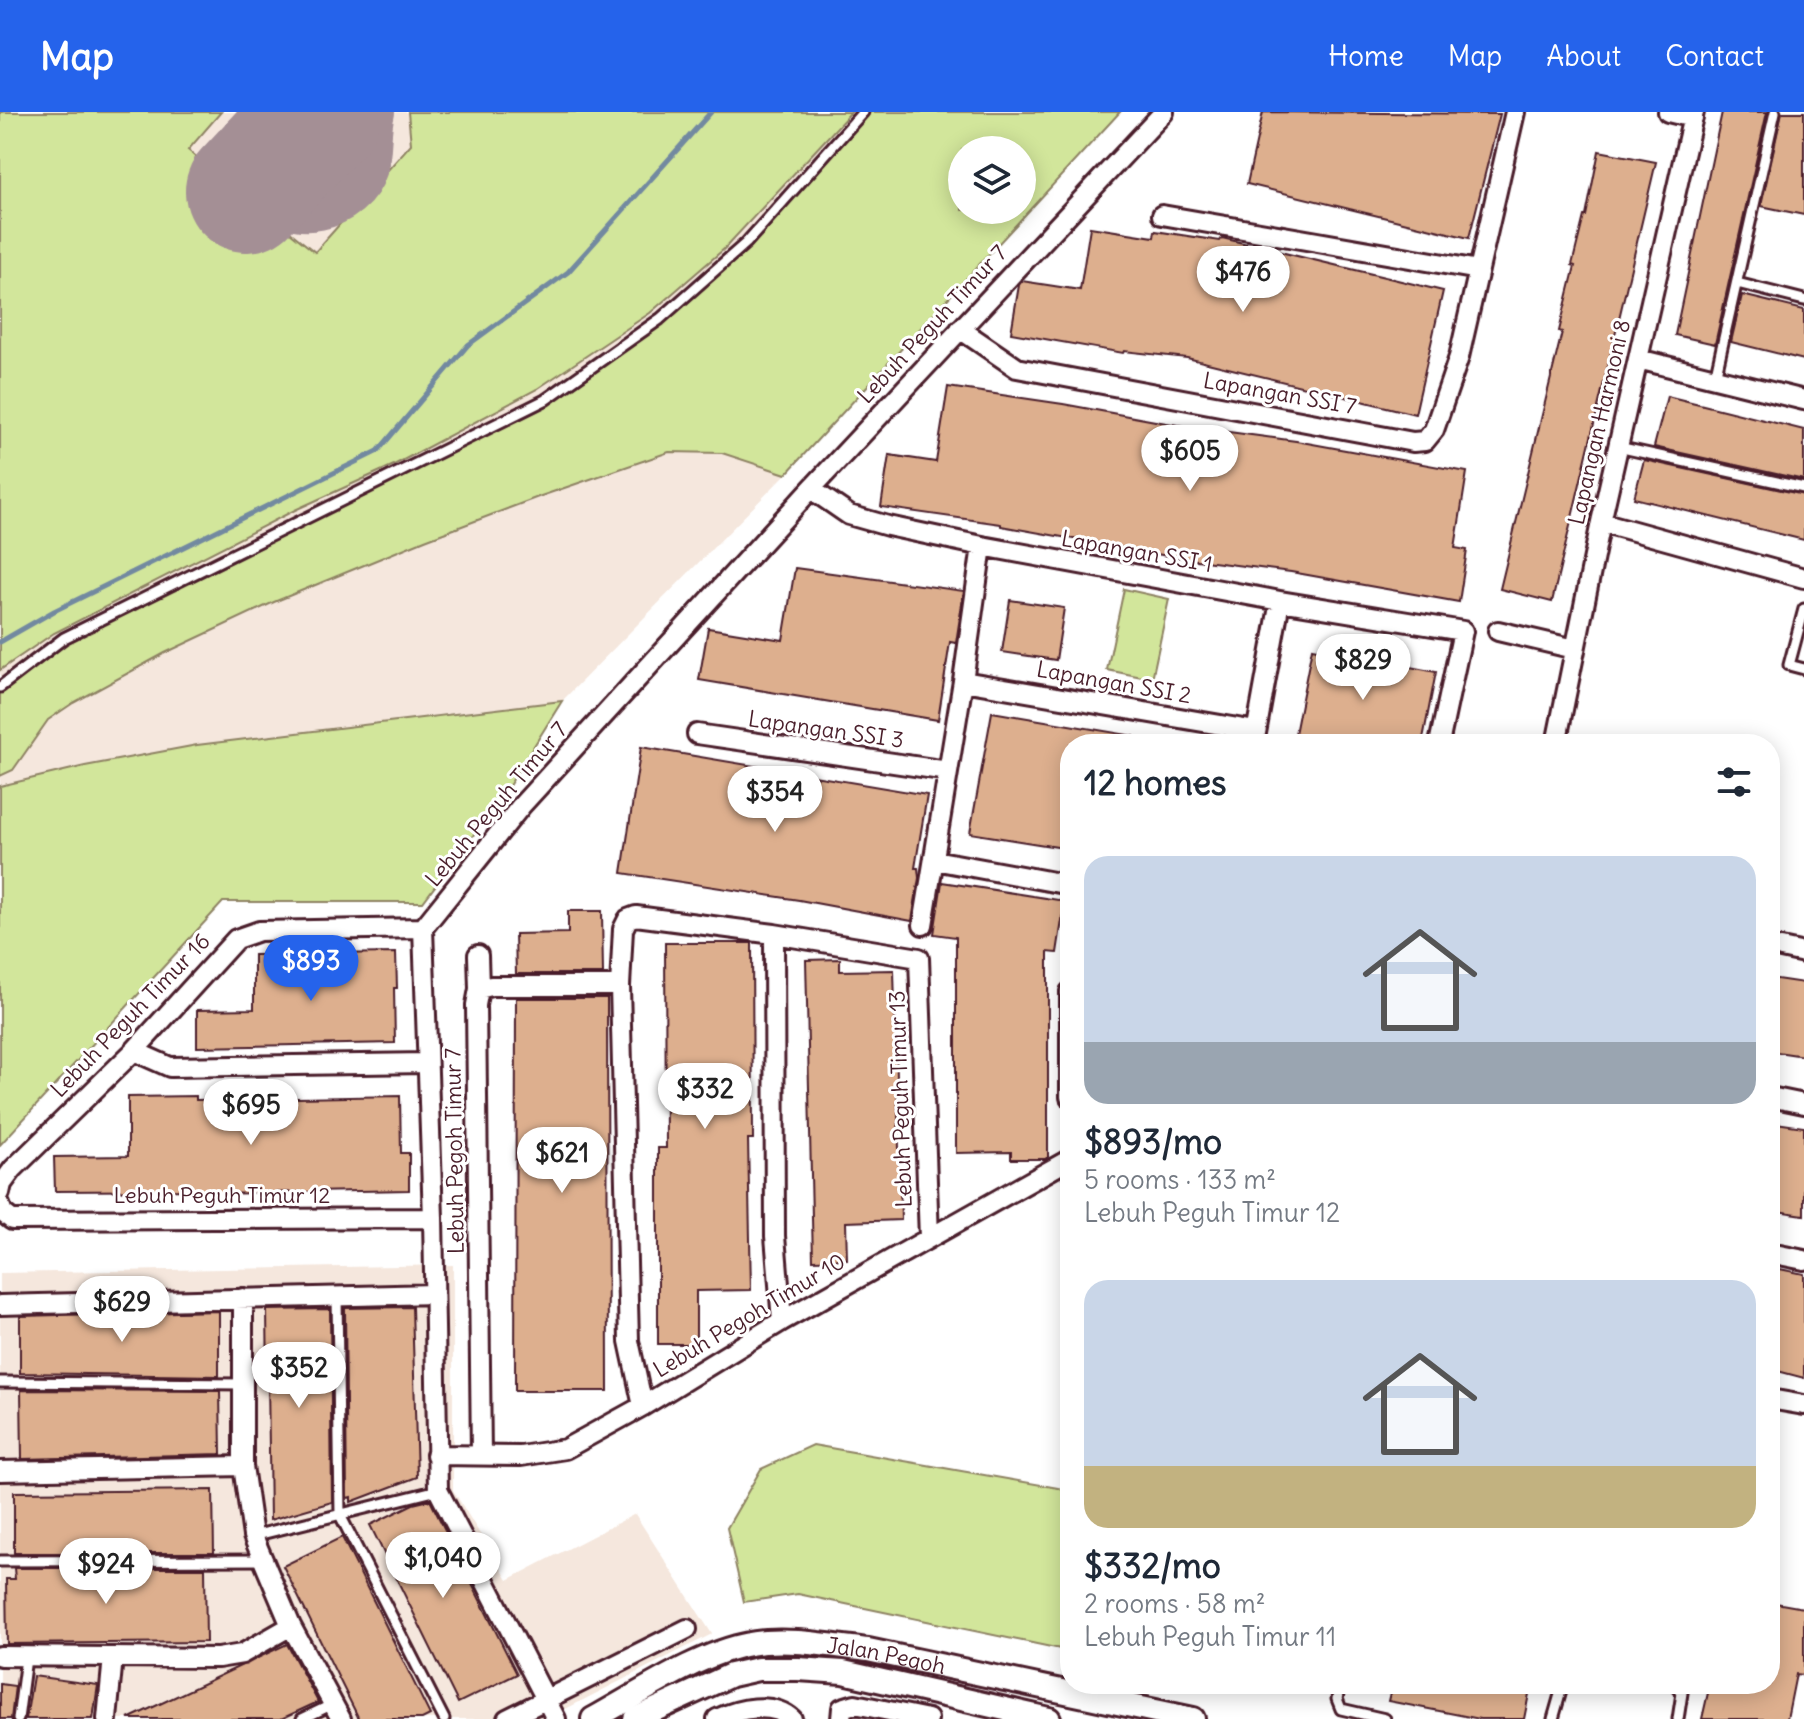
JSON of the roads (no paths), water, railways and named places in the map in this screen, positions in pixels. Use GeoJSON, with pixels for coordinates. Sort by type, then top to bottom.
{"type":"FeatureCollection","features":[{"type":"Feature","properties":{"kind":"street","name":"Lebuh Peguh Timur 7"},"geometry":{"type":"LineString","coordinates":[[423,928],[521,806],[811,489],[1164,112]]}},
{"type":"Feature","properties":{"kind":"street","name":"Lapangan SSI 7"},"geometry":{"type":"LineString","coordinates":[[960,329],[1017,368],[1035,373],[1413,442],[1425,441],[1434,430],[1459,357],[1515,112]]}},
{"type":"Feature","properties":{"kind":"street"},"geometry":{"type":"LineString","coordinates":[[1668,112],[1694,115]]}},
{"type":"Feature","properties":{"kind":"street","name":"Lapangan Harmoni 8"},"geometry":{"type":"LineString","coordinates":[[1558,734],[1601,522],[1694,115]]}},
{"type":"Feature","properties":{"kind":"street"},"geometry":{"type":"LineString","coordinates":[[1162,215],[1479,270]]}},
{"type":"Feature","properties":{"kind":"street"},"geometry":{"type":"LineString","coordinates":[[1638,359],[1804,400]]}},
{"type":"Feature","properties":{"kind":"street","name":"Lapangan SSI 1"},"geometry":{"type":"LineString","coordinates":[[811,489],[849,515],[888,526],[1280,601],[1463,631],[1441,734]]}},
{"type":"Feature","properties":{"kind":"street"},"geometry":{"type":"LineString","coordinates":[[1601,522],[1804,578]]}},
{"type":"Feature","properties":{"kind":"street"},"geometry":{"type":"LineString","coordinates":[[923,925],[982,546]]}},
{"type":"Feature","properties":{"kind":"street"},"geometry":{"type":"LineString","coordinates":[[1256,734],[1280,601]]}},
{"type":"Feature","properties":{"kind":"street"},"geometry":{"type":"LineString","coordinates":[[1498,631],[1575,649]]}},
{"type":"Feature","properties":{"kind":"street","name":"Lapangan SSI 2"},"geometry":{"type":"LineString","coordinates":[[963,681],[1239,734]]}},
{"type":"Feature","properties":{"kind":"street","name":"Lapangan SSI 3"},"geometry":{"type":"LineString","coordinates":[[697,734],[948,771]]}},
{"type":"Feature","properties":{"kind":"street"},"geometry":{"type":"LineString","coordinates":[[934,860],[1060,883]]}},
{"type":"Feature","properties":{"kind":"street"},"geometry":{"type":"LineString","coordinates":[[643,1406],[629,1341],[620,986],[623,929],[628,919],[636,916],[774,934],[775,1236],[782,1321]]}},
{"type":"Feature","properties":{"kind":"street"},"geometry":{"type":"LineString","coordinates":[[423,928],[438,1490],[556,1719]]}},
{"type":"Feature","properties":{"kind":"street","name":"Lebuh Peguh Timur 16"},"geometry":{"type":"LineString","coordinates":[[0,1193],[2,1184],[13,1169],[134,1051],[236,939],[259,931],[423,928]]}},
{"type":"Feature","properties":{"kind":"street","name":"Lebuh Peguh Timur 13"},"geometry":{"type":"LineString","coordinates":[[774,934],[919,958],[929,1238]]}},
{"type":"Feature","properties":{"kind":"street"},"geometry":{"type":"LineString","coordinates":[[1781,948],[1804,953]]}},
{"type":"Feature","properties":{"kind":"street","name":"Lebuh Pegoh Timur 7"},"geometry":{"type":"LineString","coordinates":[[478,955],[481,1455]]}},
{"type":"Feature","properties":{"kind":"street"},"geometry":{"type":"LineString","coordinates":[[479,989],[491,986],[620,986]]}},
{"type":"Feature","properties":{"kind":"street"},"geometry":{"type":"LineString","coordinates":[[134,1051],[170,1067],[427,1063]]}},
{"type":"Feature","properties":{"kind":"street"},"geometry":{"type":"LineString","coordinates":[[1780,1099],[1804,1104]]}},
{"type":"Feature","properties":{"kind":"street","name":"Lebuh Pegoh Timur 10"},"geometry":{"type":"LineString","coordinates":[[436,1455],[521,1456],[565,1449],[643,1406],[782,1321],[1060,1165]]}},
{"type":"Feature","properties":{"kind":"street","name":"Lebuh Peguh Timur 12"},"geometry":{"type":"LineString","coordinates":[[0,1205],[3,1213],[12,1220],[433,1218]]}},
{"type":"Feature","properties":{"kind":"street"},"geometry":{"type":"LineString","coordinates":[[1780,1255],[1804,1260]]}},
{"type":"Feature","properties":{"kind":"street"},"geometry":{"type":"LineString","coordinates":[[0,1305],[434,1294]]}},
{"type":"Feature","properties":{"kind":"street"},"geometry":{"type":"LineString","coordinates":[[243,1298],[243,1466],[253,1536],[291,1626],[337,1711]]}},
{"type":"Feature","properties":{"kind":"street"},"geometry":{"type":"LineString","coordinates":[[1780,1401],[1804,1405]]}},
{"type":"Feature","properties":{"kind":"street"},"geometry":{"type":"LineString","coordinates":[[0,1471],[243,1466]]}},
{"type":"Feature","properties":{"kind":"street"},"geometry":{"type":"LineString","coordinates":[[0,1656],[218,1658],[242,1654],[291,1626]]}},
{"type":"Feature","properties":{"kind":"street"},"geometry":{"type":"LineString","coordinates":[[507,1719],[687,1629]]}},
{"type":"Feature","properties":{"kind":"street","name":"Jalan Pegoh"},"geometry":{"type":"LineString","coordinates":[[593,1719],[714,1653],[752,1643],[868,1650],[1060,1691]]}},
{"type":"Feature","properties":{"kind":"street"},"geometry":{"type":"LineString","coordinates":[[107,1719],[113,1657]]}},
{"type":"Feature","properties":{"kind":"street"},"geometry":{"type":"LineString","coordinates":[[635,1719],[731,1675],[758,1669],[798,1669],[843,1672],[1049,1719]]}},
{"type":"Feature","properties":{"kind":"street","name":"Jalan Pegoh"},"geometry":{"type":"LineString","coordinates":[[1075,1694],[1193,1719]]}},
{"type":"Feature","properties":{"kind":"street"},"geometry":{"type":"LineString","coordinates":[[841,1719],[842,1708],[855,1704],[928,1719]]}},
{"type":"Feature","properties":{"kind":"street"},"geometry":{"type":"LineString","coordinates":[[717,1719],[732,1712],[764,1708],[785,1713],[792,1719]]}},
{"type":"Feature","properties":{"kind":"lane"},"geometry":{"type":"LineString","coordinates":[[0,687],[64,638],[545,400],[660,319],[746,243],[863,112]]}},
{"type":"Feature","properties":{"kind":"lane"},"geometry":{"type":"LineString","coordinates":[[1715,378],[1775,112]]}},
{"type":"Feature","properties":{"kind":"lane"},"geometry":{"type":"LineString","coordinates":[[1737,283],[1804,300]]}},
{"type":"Feature","properties":{"kind":"lane"},"geometry":{"type":"LineString","coordinates":[[1618,447],[1804,488]]}},
{"type":"Feature","properties":{"kind":"lane"},"geometry":{"type":"LineString","coordinates":[[1804,609],[1789,665],[1804,669]]}},
{"type":"Feature","properties":{"kind":"lane"},"geometry":{"type":"LineString","coordinates":[[337,1296],[340,1515],[444,1719]]}},
{"type":"Feature","properties":{"kind":"lane"},"geometry":{"type":"LineString","coordinates":[[0,1382],[244,1384]]}},
{"type":"Feature","properties":{"kind":"lane"},"geometry":{"type":"LineString","coordinates":[[253,1536],[438,1490]]}},
{"type":"Feature","properties":{"kind":"lane"},"geometry":{"type":"LineString","coordinates":[[0,1561],[263,1560]]}},
{"type":"Feature","properties":{"kind":"lane"},"geometry":{"type":"LineString","coordinates":[[18,1719],[26,1658]]}},
{"type":"Feature","properties":{"kind":"lane"},"geometry":{"type":"LineString","coordinates":[[1338,1694],[1341,1709],[1385,1719]]}},
{"type":"Feature","properties":{"kind":"lane"},"geometry":{"type":"LineString","coordinates":[[1553,1719],[1560,1694]]}},
{"type":"Feature","properties":{"kind":"lane"},"geometry":{"type":"LineString","coordinates":[[1678,1719],[1682,1694]]}},
{"type":"Feature","properties":{"kind":"lane"},"geometry":{"type":"LineString","coordinates":[[302,1719],[337,1711]]}},
{"type":"Feature","properties":{"kind":"waterway"},"geometry":{"type":"LineString","coordinates":[[0,642],[54,611],[378,451],[468,345],[568,272],[711,112]]}}]}
